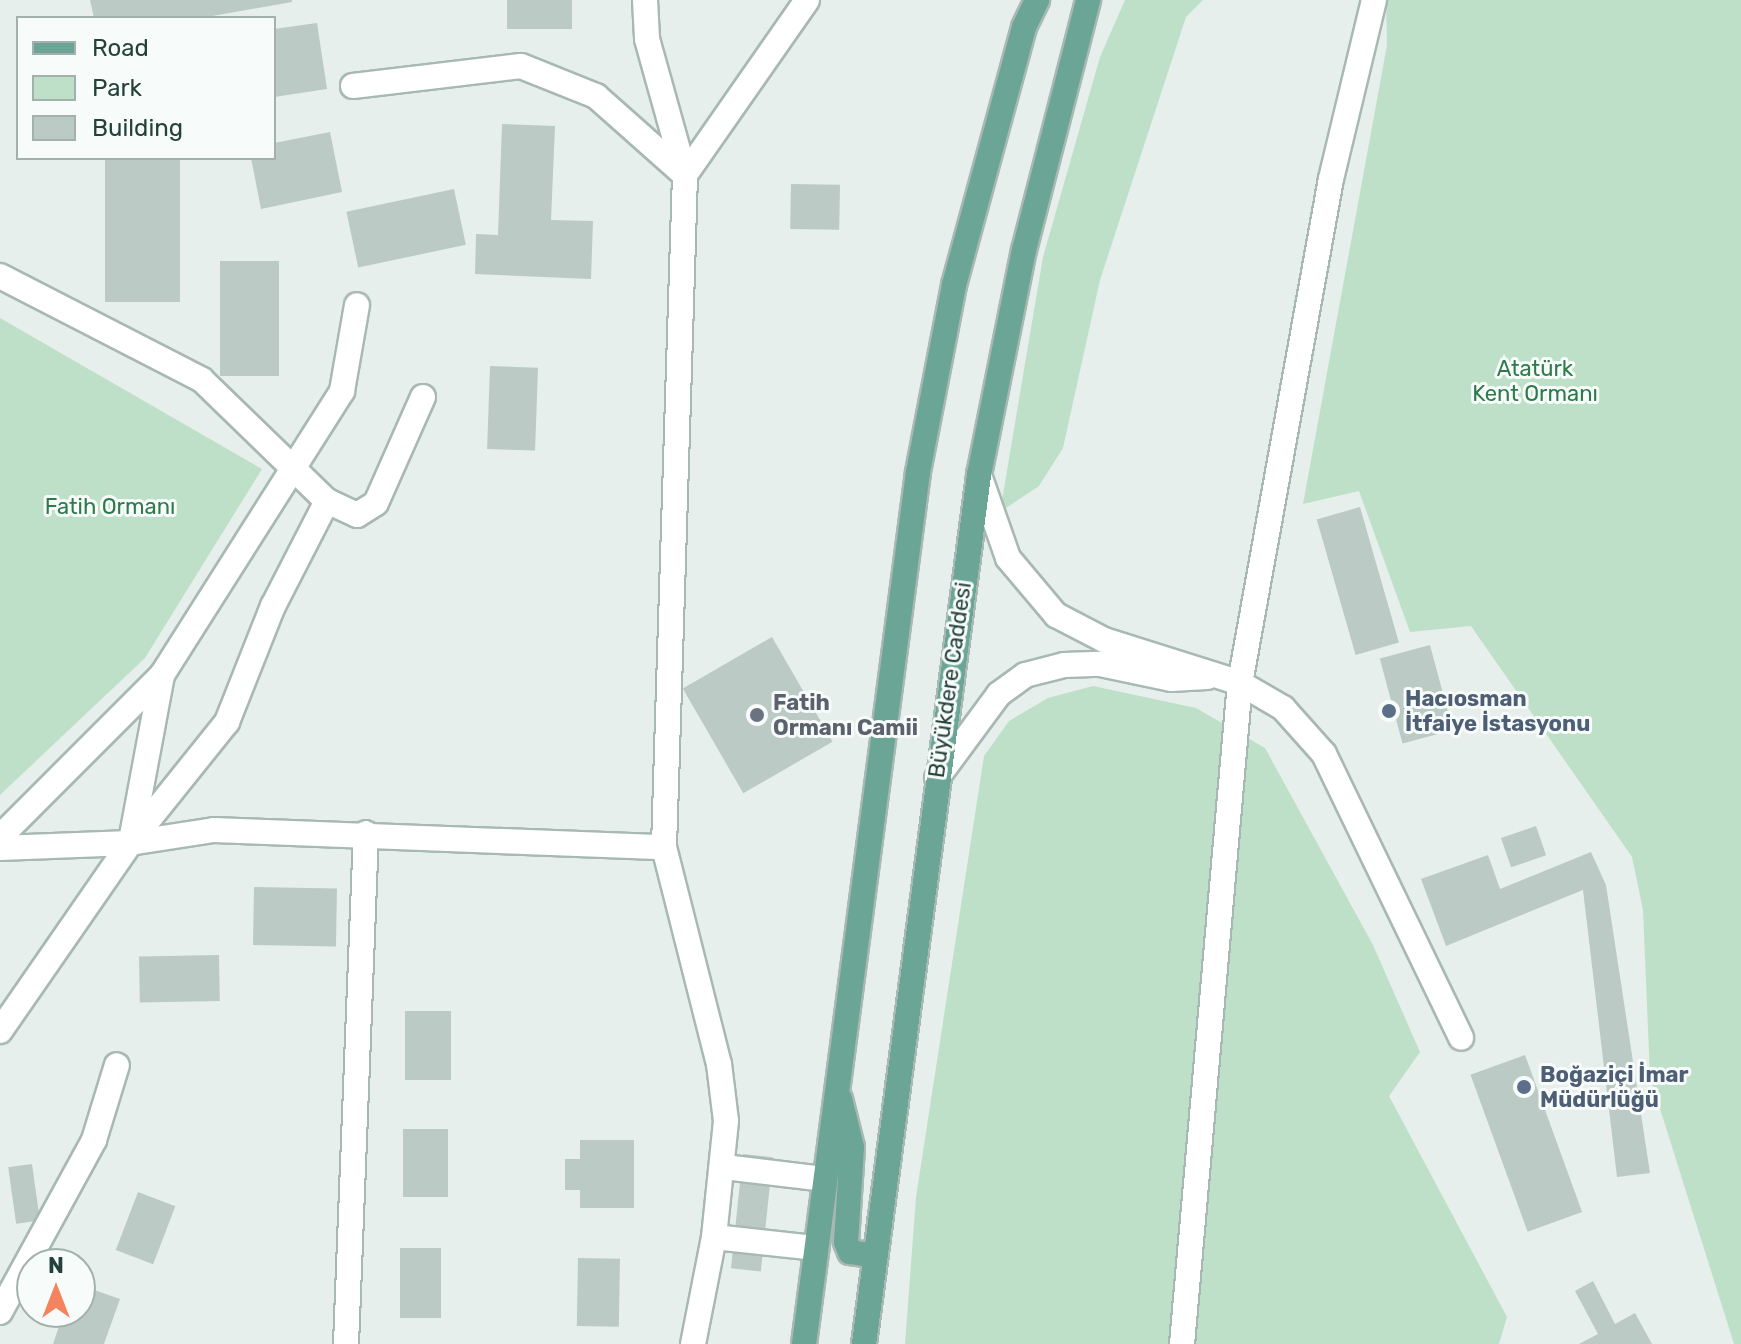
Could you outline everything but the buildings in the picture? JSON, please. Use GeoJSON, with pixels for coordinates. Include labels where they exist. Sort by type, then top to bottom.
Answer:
{"type":"FeatureCollection","features":[{"type":"Feature","properties":{"kind":"main road"},"geometry":{"type":"LineString","coordinates":[[1023,0],[1024,27]]}},
{"type":"Feature","properties":{"kind":"main road"},"geometry":{"type":"LineString","coordinates":[[804,1344],[918,472],[954,285],[1024,27],[1037,0]]}},
{"type":"Feature","properties":{"kind":"main road"},"geometry":{"type":"LineString","coordinates":[[1083,25],[1088,0]]}},
{"type":"Feature","properties":{"kind":"main road"},"geometry":{"type":"LineString","coordinates":[[1083,25],[1095,0]]}},
{"type":"Feature","properties":{"kind":"main road","name":"Büyükdere Caddesi"},"geometry":{"type":"LineString","coordinates":[[864,1344],[862,1254],[937,778],[979,475],[1024,250],[1083,25]]}},
{"type":"Feature","properties":{"kind":"main road"},"geometry":{"type":"LineString","coordinates":[[836,1089],[852,1147],[846,1231],[862,1254]]}},
{"type":"Feature","properties":{"kind":"main road"},"geometry":{"type":"LineString","coordinates":[[816,1248],[862,1254]]}},
{"type":"Feature","properties":{"kind":"street"},"geometry":{"type":"LineString","coordinates":[[645,0],[647,39],[685,175],[664,847],[719,1064],[724,1167],[693,1344]]}},
{"type":"Feature","properties":{"kind":"street"},"geometry":{"type":"LineString","coordinates":[[685,175],[807,0]]}},
{"type":"Feature","properties":{"kind":"street"},"geometry":{"type":"LineString","coordinates":[[1182,1344],[1240,683],[1331,179],[1374,0]]}},
{"type":"Feature","properties":{"kind":"street"},"geometry":{"type":"LineString","coordinates":[[353,86],[521,66],[596,96],[685,175]]}},
{"type":"Feature","properties":{"kind":"street"},"geometry":{"type":"LineString","coordinates":[[0,276],[202,380],[327,501],[357,515],[376,503],[423,397]]}},
{"type":"Feature","properties":{"kind":"street"},"geometry":{"type":"LineString","coordinates":[[0,837],[162,675],[342,391],[357,305]]}},
{"type":"Feature","properties":{"kind":"street"},"geometry":{"type":"LineString","coordinates":[[979,475],[1008,558],[1056,615],[1104,640],[1240,683],[1283,708],[1324,754],[1461,1038]]}},
{"type":"Feature","properties":{"kind":"street"},"geometry":{"type":"LineString","coordinates":[[0,1031],[130,843],[227,722],[273,606],[327,501]]}},
{"type":"Feature","properties":{"kind":"street"},"geometry":{"type":"LineString","coordinates":[[937,778],[999,694],[1025,675],[1064,665],[1100,664],[1171,679],[1214,677]]}},
{"type":"Feature","properties":{"kind":"street"},"geometry":{"type":"LineString","coordinates":[[130,843],[162,675]]}},
{"type":"Feature","properties":{"kind":"street"},"geometry":{"type":"LineString","coordinates":[[0,848],[130,843],[214,830],[366,833],[664,847]]}},
{"type":"Feature","properties":{"kind":"street"},"geometry":{"type":"LineString","coordinates":[[346,1344],[366,833]]}},
{"type":"Feature","properties":{"kind":"street"},"geometry":{"type":"LineString","coordinates":[[0,1312],[94,1140],[117,1065]]}},
{"type":"Feature","properties":{"kind":"street"},"geometry":{"type":"LineString","coordinates":[[724,1167],[825,1179]]}},
{"type":"Feature","properties":{"kind":"street"},"geometry":{"type":"LineString","coordinates":[[714,1237],[816,1248]]}},
{"type":"Feature","properties":{"kind":"green space"},"geometry":{"type":"Polygon","coordinates":[[[1125,0],[1203,0],[1186,17],[1100,280],[1063,448],[1039,486],[1000,512],[1043,257],[1100,57],[1125,0]]]}},
{"type":"Feature","properties":{"kind":"green space","name":"Atatürk Kent Ormanı"},"geometry":{"type":"Polygon","coordinates":[[[1386,0],[1741,0],[1741,1344],[1734,1344],[1650,1077],[1643,910],[1632,857],[1471,626],[1410,632],[1359,491],[1303,504],[1387,45],[1386,0]]]}},
{"type":"Feature","properties":{"kind":"green space","name":"Fatih Ormanı"},"geometry":{"type":"Polygon","coordinates":[[[0,318],[262,469],[145,658],[0,795],[0,318]]]}},
{"type":"Feature","properties":{"kind":"green space"},"geometry":{"type":"Polygon","coordinates":[[[1093,686],[1196,708],[1265,748],[1373,945],[1420,1052],[1389,1096],[1507,1317],[1499,1344],[905,1344],[916,1197],[984,756],[1009,721],[1048,698],[1093,686]]]}},
{"type":"Feature","properties":{"kind":"place","name":"Hacıosman İtfaiye İstasyonu"},"geometry":{"type":"Point","coordinates":[1389,711]}},
{"type":"Feature","properties":{"kind":"place","name":"Fatih Ormanı Camii"},"geometry":{"type":"Point","coordinates":[757,715]}},
{"type":"Feature","properties":{"kind":"place","name":"Boğaziçi İmar Müdürlüğü"},"geometry":{"type":"Point","coordinates":[1524,1087]}}]}
